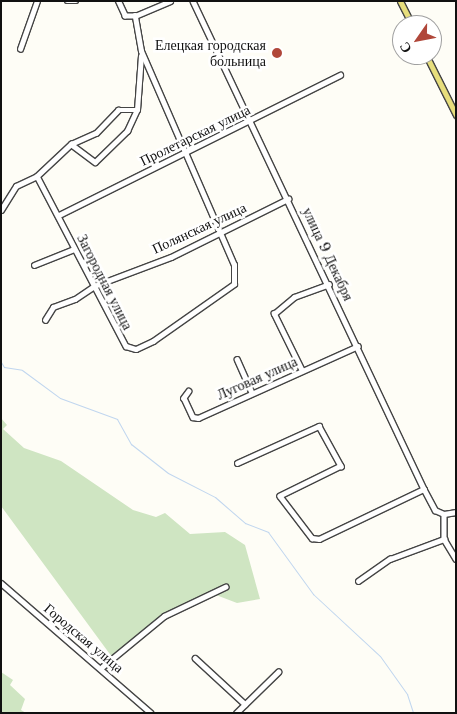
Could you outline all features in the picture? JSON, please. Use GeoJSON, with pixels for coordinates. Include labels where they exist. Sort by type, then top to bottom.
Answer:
{"type":"FeatureCollection","features":[{"type":"Feature","properties":{"kind":"main road"},"geometry":{"type":"LineString","coordinates":[[400,1],[407,15]]}},
{"type":"Feature","properties":{"kind":"main road"},"geometry":{"type":"LineString","coordinates":[[431,65],[456,114]]}},
{"type":"Feature","properties":{"kind":"street"},"geometry":{"type":"LineString","coordinates":[[20,49],[37,1]]}},
{"type":"Feature","properties":{"kind":"street"},"geometry":{"type":"LineString","coordinates":[[66,1],[76,1]]}},
{"type":"Feature","properties":{"kind":"street"},"geometry":{"type":"LineString","coordinates":[[118,1],[125,16],[135,16],[170,1]]}},
{"type":"Feature","properties":{"kind":"street","name":"улица 9 Декабря"},"geometry":{"type":"LineString","coordinates":[[192,1],[329,284],[424,489],[435,510],[444,514]]}},
{"type":"Feature","properties":{"kind":"street"},"geometry":{"type":"LineString","coordinates":[[135,16],[141,51],[217,233]]}},
{"type":"Feature","properties":{"kind":"street"},"geometry":{"type":"LineString","coordinates":[[71,144],[95,162],[127,131],[137,110],[141,51]]}},
{"type":"Feature","properties":{"kind":"street","name":"Пролетарская улица"},"geometry":{"type":"LineString","coordinates":[[59,215],[340,75]]}},
{"type":"Feature","properties":{"kind":"street"},"geometry":{"type":"LineString","coordinates":[[1,210],[16,186],[38,176],[71,144],[96,133],[118,110],[137,110]]}},
{"type":"Feature","properties":{"kind":"street","name":"Загородная улица"},"geometry":{"type":"LineString","coordinates":[[38,176],[59,215],[74,249],[126,346],[136,349],[227,292],[234,284],[234,265],[217,233]]}},
{"type":"Feature","properties":{"kind":"street","name":"Полянская улица"},"geometry":{"type":"LineString","coordinates":[[45,320],[53,307],[75,300],[94,286],[171,257],[288,199]]}},
{"type":"Feature","properties":{"kind":"street"},"geometry":{"type":"LineString","coordinates":[[34,265],[74,249]]}},
{"type":"Feature","properties":{"kind":"street"},"geometry":{"type":"LineString","coordinates":[[302,371],[274,314],[294,297],[329,284]]}},
{"type":"Feature","properties":{"kind":"street","name":"Луговая улица"},"geometry":{"type":"LineString","coordinates":[[189,391],[184,398],[193,417],[198,418],[251,391],[358,346]]}},
{"type":"Feature","properties":{"kind":"street"},"geometry":{"type":"LineString","coordinates":[[237,359],[251,391]]}},
{"type":"Feature","properties":{"kind":"street"},"geometry":{"type":"LineString","coordinates":[[236,463],[319,426],[341,466],[286,490],[281,499],[312,538],[319,539],[424,489]]}},
{"type":"Feature","properties":{"kind":"street"},"geometry":{"type":"LineString","coordinates":[[456,512],[444,514],[444,539],[456,558]]}},
{"type":"Feature","properties":{"kind":"street"},"geometry":{"type":"LineString","coordinates":[[358,581],[390,559],[444,539]]}},
{"type":"Feature","properties":{"kind":"street","name":"Городская улица"},"geometry":{"type":"LineString","coordinates":[[1,583],[102,667],[151,713]]}},
{"type":"Feature","properties":{"kind":"street"},"geometry":{"type":"LineString","coordinates":[[102,667],[164,616],[225,587]]}},
{"type":"Feature","properties":{"kind":"street"},"geometry":{"type":"LineString","coordinates":[[196,658],[244,704]]}},
{"type":"Feature","properties":{"kind":"street"},"geometry":{"type":"LineString","coordinates":[[236,713],[278,672]]}},
{"type":"Feature","properties":{"kind":"green space"},"geometry":{"type":"Polygon","coordinates":[[[1,418],[7,425],[3,429],[24,448],[61,461],[133,510],[156,517],[165,513],[190,534],[225,532],[245,545],[260,599],[237,603],[216,595],[168,614],[112,657],[1,506],[1,418]]]}},
{"type":"Feature","properties":{"kind":"green space"},"geometry":{"type":"Polygon","coordinates":[[[1,672],[13,680],[10,685],[25,699],[21,710],[26,713],[1,713],[1,672]]]}},
{"type":"Feature","properties":{"kind":"waterway"},"geometry":{"type":"LineString","coordinates":[[1,362],[4,367],[22,370],[60,398],[117,419],[131,444],[168,473],[215,497],[245,523],[268,532],[313,594],[380,656],[407,694],[413,713]]}},
{"type":"Feature","properties":{"kind":"place","name":"Елецкая городская больница"},"geometry":{"type":"Point","coordinates":[277,53]}}]}
